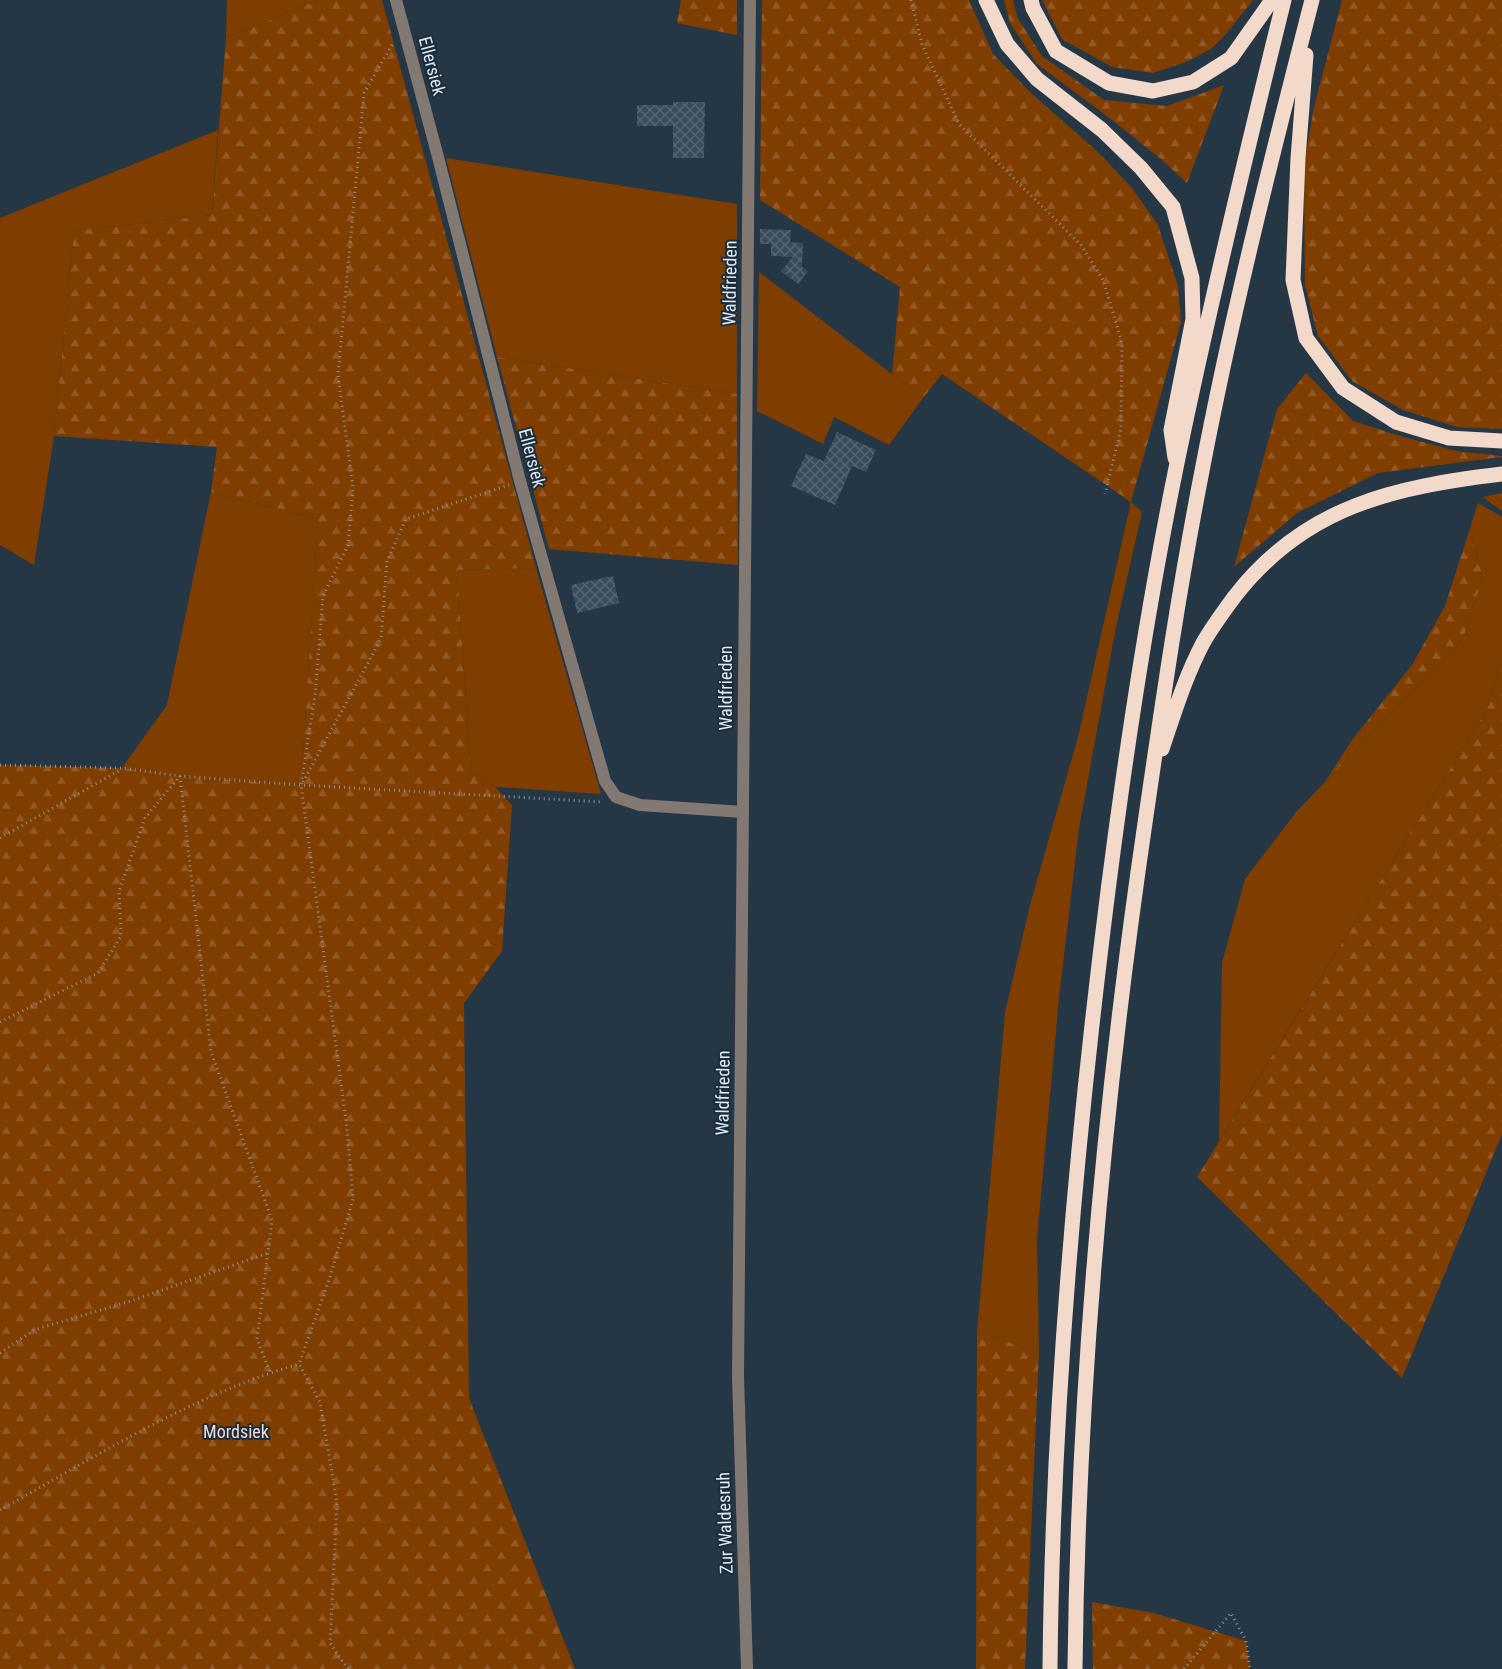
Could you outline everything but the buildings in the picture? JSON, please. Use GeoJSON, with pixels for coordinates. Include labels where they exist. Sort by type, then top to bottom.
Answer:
{"type":"FeatureCollection","features":[{"type":"Feature","properties":{"kind":"highway"},"geometry":{"type":"LineString","coordinates":[[986,0],[1007,44],[1037,79],[1102,130],[1141,168],[1173,206],[1192,278],[1193,319],[1170,430],[1177,464]]}},
{"type":"Feature","properties":{"kind":"highway"},"geometry":{"type":"LineString","coordinates":[[1031,0],[1033,8],[1056,51],[1109,83],[1153,91],[1193,82],[1232,58],[1272,0]]}},
{"type":"Feature","properties":{"kind":"highway"},"geometry":{"type":"LineString","coordinates":[[1050,1669],[1056,1459],[1067,1282],[1082,1119],[1114,841],[1142,658],[1177,464],[1220,266],[1284,0]]}},
{"type":"Feature","properties":{"kind":"highway"},"geometry":{"type":"LineString","coordinates":[[1312,0],[1301,106],[1292,280],[1306,338],[1343,388],[1396,422],[1449,438],[1502,441]]}},
{"type":"Feature","properties":{"kind":"highway"},"geometry":{"type":"LineString","coordinates":[[1075,1669],[1082,1461],[1095,1264],[1107,1121],[1126,951],[1168,661],[1202,469],[1242,281],[1312,0]]}},
{"type":"Feature","properties":{"kind":"highway"},"geometry":{"type":"LineString","coordinates":[[1151,779],[1203,643],[1249,578],[1275,554],[1302,532],[1338,512],[1381,496],[1423,485],[1502,474]]}},
{"type":"Feature","properties":{"kind":"street","name":"Ellersiek"},"geometry":{"type":"LineString","coordinates":[[396,0],[520,481],[605,781],[616,797]]}},
{"type":"Feature","properties":{"kind":"street","name":"Waldfrieden"},"geometry":{"type":"LineString","coordinates":[[738,1376],[750,0]]}},
{"type":"Feature","properties":{"kind":"street"},"geometry":{"type":"LineString","coordinates":[[616,797],[640,805],[743,812]]}},
{"type":"Feature","properties":{"kind":"street","name":"Zur Waldesruh"},"geometry":{"type":"LineString","coordinates":[[738,1376],[747,1669]]}},
{"type":"Feature","properties":{"kind":"path"},"geometry":{"type":"LineString","coordinates":[[912,0],[922,44],[959,124],[1081,245],[1103,280],[1122,343],[1121,429],[1105,494]]}},
{"type":"Feature","properties":{"kind":"path"},"geometry":{"type":"LineString","coordinates":[[348,1669],[330,1643],[337,1503],[320,1402],[299,1364],[329,1280],[353,1199],[347,1128],[301,785],[315,695],[323,596],[348,544],[353,488],[338,375],[364,93],[403,25]]}},
{"type":"Feature","properties":{"kind":"path"},"geometry":{"type":"LineString","coordinates":[[301,785],[380,639],[387,561],[406,519],[520,481]]}},
{"type":"Feature","properties":{"kind":"path"},"geometry":{"type":"LineString","coordinates":[[0,765],[122,768],[180,776],[301,785],[608,803],[616,797]]}},
{"type":"Feature","properties":{"kind":"path"},"geometry":{"type":"LineString","coordinates":[[0,838],[122,768]]}},
{"type":"Feature","properties":{"kind":"path"},"geometry":{"type":"LineString","coordinates":[[0,1022],[98,973],[121,936],[119,891],[145,818],[180,776]]}},
{"type":"Feature","properties":{"kind":"path"},"geometry":{"type":"LineString","coordinates":[[180,776],[212,1052],[272,1220],[257,1339],[270,1372]]}},
{"type":"Feature","properties":{"kind":"path"},"geometry":{"type":"LineString","coordinates":[[0,1353],[34,1330],[134,1300],[268,1252]]}},
{"type":"Feature","properties":{"kind":"path"},"geometry":{"type":"LineString","coordinates":[[0,1510],[185,1407],[270,1372],[299,1364]]}},
{"type":"Feature","properties":{"kind":"path"},"geometry":{"type":"LineString","coordinates":[[1184,1669],[1231,1613],[1246,1641],[1250,1669]]}},
{"type":"Feature","properties":{"kind":"green space"},"geometry":{"type":"Polygon","coordinates":[[[227,0],[318,0],[226,38],[227,0]]]}},
{"type":"Feature","properties":{"kind":"green space","name":"Mordsiek"},"geometry":{"type":"Polygon","coordinates":[[[318,0],[382,0],[536,568],[457,570],[471,773],[495,787],[512,805],[502,951],[464,1003],[469,1398],[575,1669],[0,1669],[0,765],[122,768],[180,776],[301,785],[318,519],[211,492],[217,447],[54,436],[74,231],[212,215],[226,38],[318,0]]]}},
{"type":"Feature","properties":{"kind":"green space"},"geometry":{"type":"Polygon","coordinates":[[[681,0],[737,0],[737,35],[677,23],[681,0]]]}},
{"type":"Feature","properties":{"kind":"green space"},"geometry":{"type":"Polygon","coordinates":[[[762,0],[969,0],[993,54],[1031,93],[1098,152],[1132,188],[1158,225],[1178,286],[1181,322],[1131,502],[942,374],[923,398],[892,374],[900,287],[760,200],[762,0]]]}},
{"type":"Feature","properties":{"kind":"green space"},"geometry":{"type":"Polygon","coordinates":[[[1004,0],[1013,0],[1017,17],[1042,56],[1104,100],[1167,106],[1224,85],[1187,183],[1162,160],[1107,116],[1037,64],[1010,23],[1004,0]]]}},
{"type":"Feature","properties":{"kind":"green space"},"geometry":{"type":"Polygon","coordinates":[[[1042,0],[1253,0],[1226,34],[1211,49],[1186,62],[1153,73],[1112,67],[1062,39],[1042,0]]]}},
{"type":"Feature","properties":{"kind":"green space"},"geometry":{"type":"Polygon","coordinates":[[[1342,0],[1502,0],[1502,429],[1457,427],[1403,410],[1352,381],[1318,336],[1305,285],[1304,164],[1314,107],[1342,0]]]}},
{"type":"Feature","properties":{"kind":"green space"},"geometry":{"type":"Polygon","coordinates":[[[218,130],[212,215],[74,231],[54,436],[34,565],[0,545],[0,218],[218,130]]]}},
{"type":"Feature","properties":{"kind":"green space"},"geometry":{"type":"Polygon","coordinates":[[[446,158],[737,204],[737,394],[497,357],[446,158]]]}},
{"type":"Feature","properties":{"kind":"green space"},"geometry":{"type":"Polygon","coordinates":[[[759,272],[923,398],[889,445],[834,417],[823,444],[757,411],[759,272]]]}},
{"type":"Feature","properties":{"kind":"green space"},"geometry":{"type":"Polygon","coordinates":[[[497,357],[737,394],[738,565],[549,549],[497,357]]]}},
{"type":"Feature","properties":{"kind":"green space"},"geometry":{"type":"Polygon","coordinates":[[[1306,373],[1353,421],[1456,451],[1502,457],[1378,473],[1297,513],[1234,567],[1277,409],[1306,373]]]}},
{"type":"Feature","properties":{"kind":"green space"},"geometry":{"type":"Polygon","coordinates":[[[211,492],[318,519],[301,785],[180,776],[122,768],[167,705],[211,492]]]}},
{"type":"Feature","properties":{"kind":"green space"},"geometry":{"type":"Polygon","coordinates":[[[1502,493],[1502,511],[1483,497],[1502,493]]]}},
{"type":"Feature","properties":{"kind":"green space"},"geometry":{"type":"Polygon","coordinates":[[[1131,502],[1142,512],[1116,627],[1079,828],[1059,998],[1037,1239],[1039,1352],[977,1332],[1005,1013],[1030,905],[1078,737],[1131,502]]]}},
{"type":"Feature","properties":{"kind":"green space"},"geometry":{"type":"Polygon","coordinates":[[[1478,503],[1502,517],[1502,666],[1486,711],[1219,1141],[1222,963],[1245,879],[1297,811],[1463,639],[1483,578],[1470,528],[1478,503]]]}},
{"type":"Feature","properties":{"kind":"green space"},"geometry":{"type":"Polygon","coordinates":[[[1470,528],[1483,578],[1463,639],[1325,782],[1352,740],[1412,665],[1445,606],[1470,528]]]}},
{"type":"Feature","properties":{"kind":"green space"},"geometry":{"type":"Polygon","coordinates":[[[536,568],[601,794],[495,787],[471,773],[457,570],[536,568]]]}},
{"type":"Feature","properties":{"kind":"green space"},"geometry":{"type":"Polygon","coordinates":[[[1502,666],[1502,1134],[1402,1378],[1197,1177],[1486,711],[1502,666]]]}},
{"type":"Feature","properties":{"kind":"green space"},"geometry":{"type":"Polygon","coordinates":[[[977,1332],[1039,1352],[1025,1669],[976,1669],[977,1332]]]}},
{"type":"Feature","properties":{"kind":"green space"},"geometry":{"type":"Polygon","coordinates":[[[1092,1602],[1154,1613],[1246,1641],[1250,1669],[1093,1669],[1092,1602]]]}}]}
